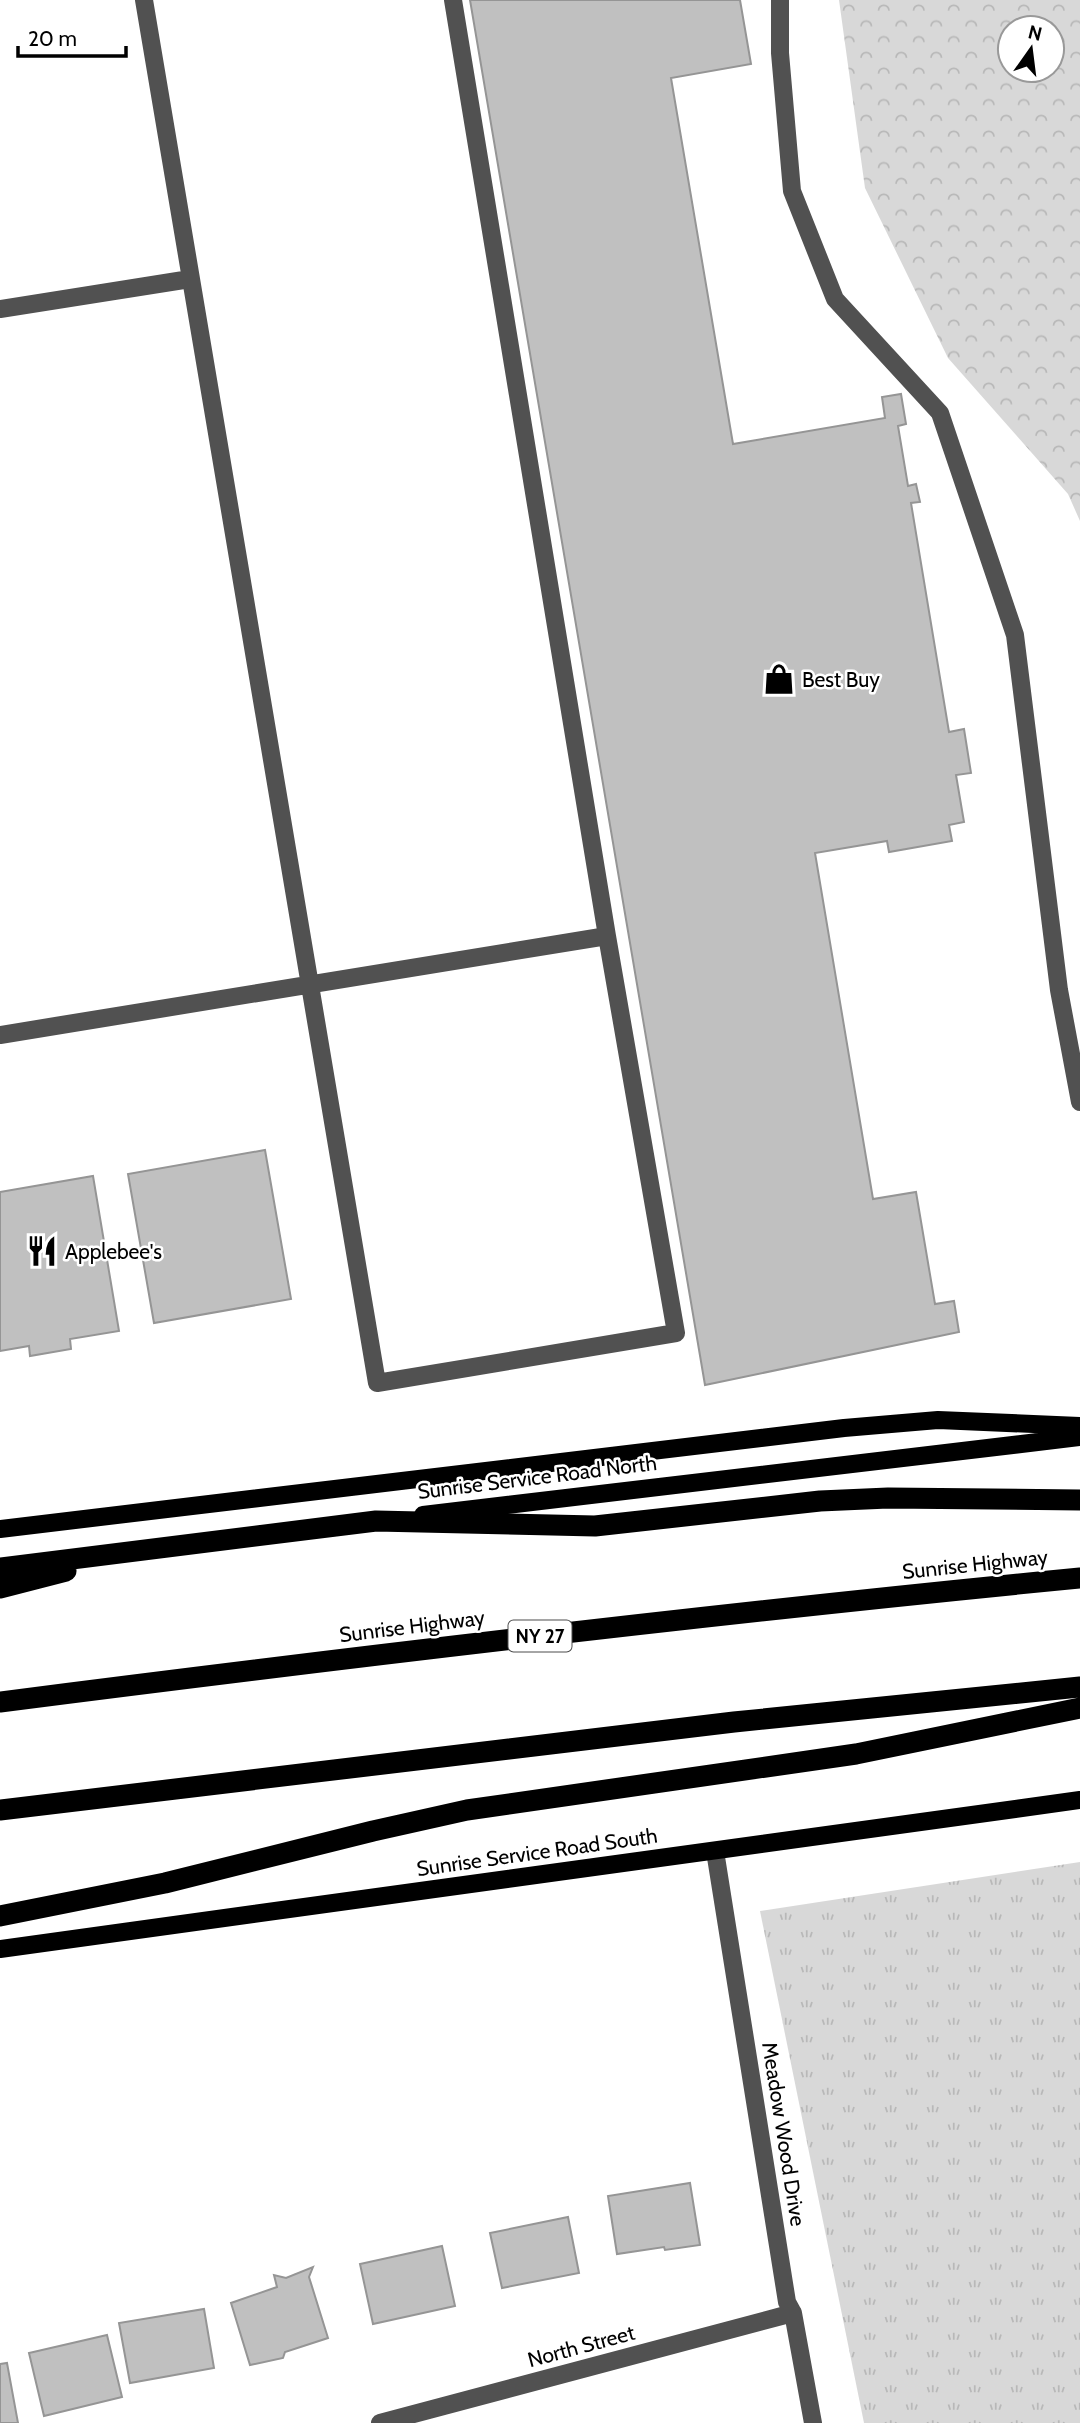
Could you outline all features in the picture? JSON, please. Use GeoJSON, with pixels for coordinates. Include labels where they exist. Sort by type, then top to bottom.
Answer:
{"type":"FeatureCollection","features":[{"type":"Feature","properties":{"kind":"highway"},"geometry":{"type":"LineString","coordinates":[[376,1521],[595,1526],[728,1509],[820,1501],[888,1498],[1080,1500]]}},
{"type":"Feature","properties":{"kind":"highway","name":"Sunrise Service Road North"},"geometry":{"type":"LineString","coordinates":[[0,1568],[376,1521]]}},
{"type":"Feature","properties":{"kind":"highway"},"geometry":{"type":"LineString","coordinates":[[0,1588],[153,1548]]}},
{"type":"Feature","properties":{"kind":"highway","name":"Sunrise Highway"},"geometry":{"type":"LineString","coordinates":[[0,1702],[738,1613],[1080,1578]]}},
{"type":"Feature","properties":{"kind":"highway"},"geometry":{"type":"LineString","coordinates":[[0,1810],[734,1722],[1080,1687]]}},
{"type":"Feature","properties":{"kind":"highway"},"geometry":{"type":"LineString","coordinates":[[0,1916],[164,1883],[373,1831],[467,1811],[856,1754],[1080,1708]]}},
{"type":"Feature","properties":{"kind":"main road"},"geometry":{"type":"LineString","coordinates":[[0,1529],[844,1428],[939,1420],[1080,1426]]}},
{"type":"Feature","properties":{"kind":"main road","name":"Sunrise Service Road North"},"geometry":{"type":"LineString","coordinates":[[376,1521],[1080,1437]]}},
{"type":"Feature","properties":{"kind":"main road","name":"Sunrise Service Road South"},"geometry":{"type":"LineString","coordinates":[[0,1950],[1080,1800]]}},
{"type":"Feature","properties":{"kind":"street"},"geometry":{"type":"LineString","coordinates":[[144,0],[377,1383],[676,1333],[607,936],[453,0]]}},
{"type":"Feature","properties":{"kind":"street"},"geometry":{"type":"LineString","coordinates":[[780,0],[780,53],[792,191],[835,299],[940,413],[1015,635],[1059,990],[1080,1102]]}},
{"type":"Feature","properties":{"kind":"street"},"geometry":{"type":"LineString","coordinates":[[0,309],[190,279]]}},
{"type":"Feature","properties":{"kind":"street"},"geometry":{"type":"LineString","coordinates":[[0,1035],[607,936]]}},
{"type":"Feature","properties":{"kind":"street","name":"Meadow Wood Drive"},"geometry":{"type":"LineString","coordinates":[[715,1851],[786,2302],[793,2313],[813,2423]]}},
{"type":"Feature","properties":{"kind":"street","name":"North Street"},"geometry":{"type":"LineString","coordinates":[[380,2423],[793,2313]]}},
{"type":"Feature","properties":{"kind":"green space"},"geometry":{"type":"Polygon","coordinates":[[[839,0],[1080,0],[1080,521],[1068,494],[948,358],[865,188],[839,0]]]}},
{"type":"Feature","properties":{"kind":"green space"},"geometry":{"type":"Polygon","coordinates":[[[1080,1862],[1080,2423],[864,2423],[760,1911],[1080,1862]]]}},
{"type":"Feature","properties":{"kind":"building"},"geometry":{"type":"Polygon","coordinates":[[[470,0],[740,0],[751,64],[671,78],[733,444],[885,418],[882,397],[901,394],[906,424],[898,426],[908,486],[916,484],[920,502],[911,503],[949,732],[964,729],[971,773],[956,775],[964,822],[949,825],[952,841],[889,852],[887,841],[815,853],[873,1199],[916,1192],[935,1304],[954,1301],[959,1332],[705,1385],[470,0]]]}},
{"type":"Feature","properties":{"kind":"building"},"geometry":{"type":"Polygon","coordinates":[[[265,1150],[291,1299],[154,1323],[128,1174],[265,1150]]]}},
{"type":"Feature","properties":{"kind":"building"},"geometry":{"type":"Polygon","coordinates":[[[93,1176],[119,1331],[70,1339],[71,1349],[30,1356],[29,1346],[0,1351],[0,1192],[93,1176]]]}},
{"type":"Feature","properties":{"kind":"building"},"geometry":{"type":"Polygon","coordinates":[[[690,2183],[700,2245],[617,2254],[608,2196],[690,2183]]]}},
{"type":"Feature","properties":{"kind":"building"},"geometry":{"type":"Polygon","coordinates":[[[568,2217],[579,2273],[502,2288],[490,2233],[568,2217]]]}},
{"type":"Feature","properties":{"kind":"building"},"geometry":{"type":"Polygon","coordinates":[[[442,2246],[455,2306],[373,2324],[360,2264],[442,2246]]]}},
{"type":"Feature","properties":{"kind":"building"},"geometry":{"type":"Polygon","coordinates":[[[313,2267],[309,2277],[328,2338],[285,2352],[283,2358],[250,2365],[231,2303],[277,2287],[274,2275],[286,2278],[313,2267]]]}},
{"type":"Feature","properties":{"kind":"building"},"geometry":{"type":"Polygon","coordinates":[[[204,2309],[214,2368],[130,2383],[119,2323],[204,2309]]]}},
{"type":"Feature","properties":{"kind":"building"},"geometry":{"type":"Polygon","coordinates":[[[107,2335],[122,2397],[44,2416],[29,2353],[107,2335]]]}},
{"type":"Feature","properties":{"kind":"building"},"geometry":{"type":"Polygon","coordinates":[[[7,2363],[18,2423],[0,2423],[0,2364],[7,2363]]]}},
{"type":"Feature","properties":{"kind":"place","name":"Best Buy"},"geometry":{"type":"Point","coordinates":[779,679]}},
{"type":"Feature","properties":{"kind":"place","name":"Applebee's"},"geometry":{"type":"Point","coordinates":[42,1251]}}]}
